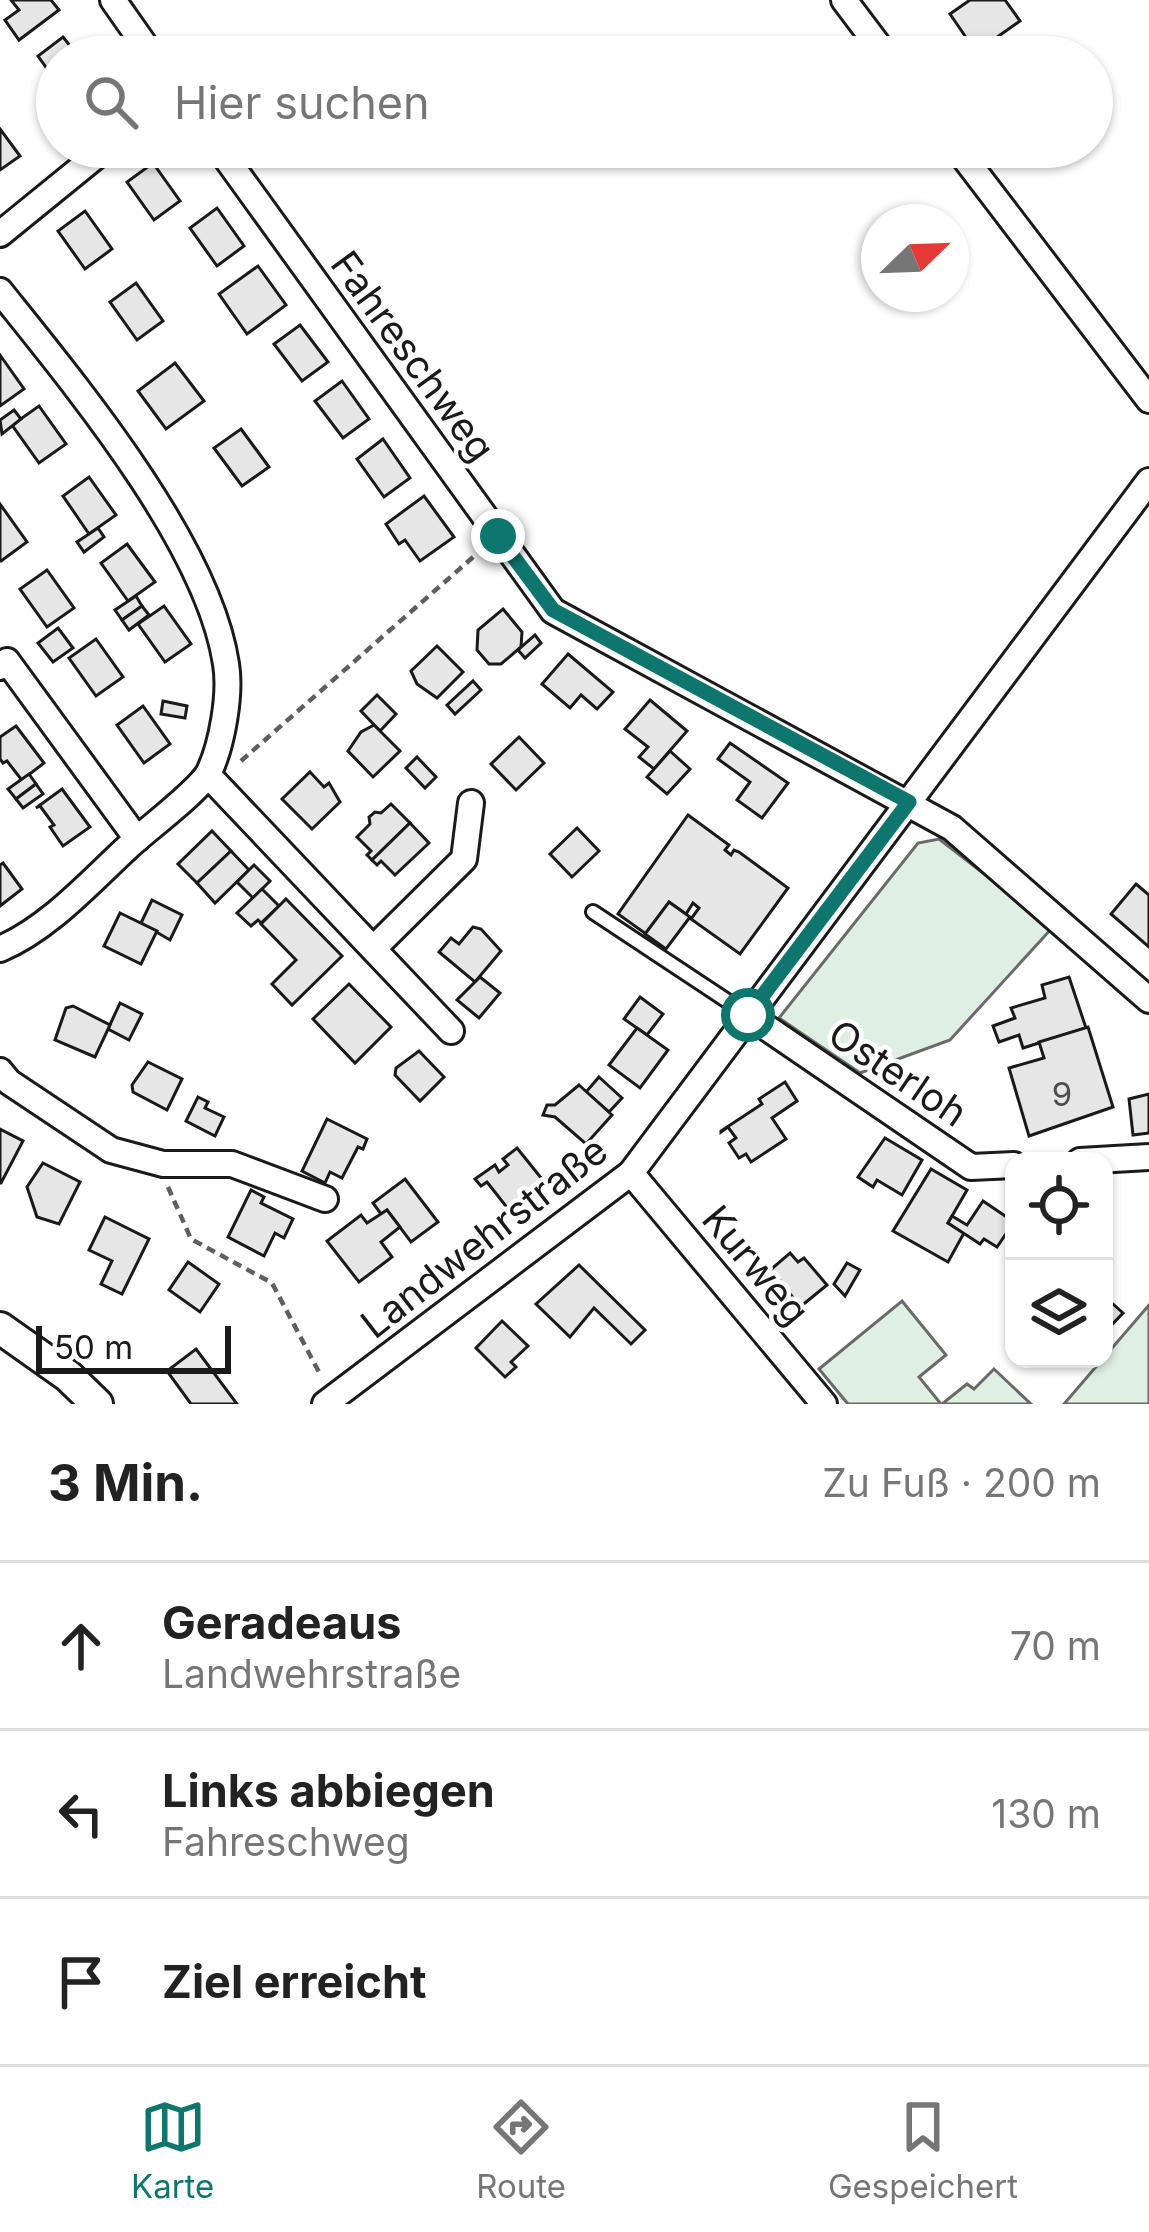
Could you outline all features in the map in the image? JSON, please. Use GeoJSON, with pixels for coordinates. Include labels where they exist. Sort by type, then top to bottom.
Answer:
{"type":"FeatureCollection","features":[{"type":"Feature","properties":{"kind":"street"},"geometry":{"type":"LineString","coordinates":[[113,0],[138,36]]}},
{"type":"Feature","properties":{"kind":"street"},"geometry":{"type":"LineString","coordinates":[[844,0],[871,36]]}},
{"type":"Feature","properties":{"kind":"street"},"geometry":{"type":"LineString","coordinates":[[0,234],[81,168]]}},
{"type":"Feature","properties":{"kind":"street","name":"Fahreschweg"},"geometry":{"type":"LineString","coordinates":[[233,168],[553,610],[952,828],[1149,1000]]}},
{"type":"Feature","properties":{"kind":"street"},"geometry":{"type":"LineString","coordinates":[[972,168],[1149,400]]}},
{"type":"Feature","properties":{"kind":"street"},"geometry":{"type":"LineString","coordinates":[[0,291],[150,490],[217,622],[227,669],[221,729],[208,775],[20,940],[0,950]]}},
{"type":"Feature","properties":{"kind":"street","name":"Landwehrstraße"},"geometry":{"type":"LineString","coordinates":[[329,1401],[632,1174],[1149,481]]}},
{"type":"Feature","properties":{"kind":"street"},"geometry":{"type":"LineString","coordinates":[[0,668],[7,661],[137,839]]}},
{"type":"Feature","properties":{"kind":"street"},"geometry":{"type":"LineString","coordinates":[[208,775],[451,1031]]}},
{"type":"Feature","properties":{"kind":"street"},"geometry":{"type":"LineString","coordinates":[[374,948],[464,859],[471,803]]}},
{"type":"Feature","properties":{"kind":"street","name":"Osterloh"},"geometry":{"type":"LineString","coordinates":[[748,1015],[971,1167],[1005,1165]]}},
{"type":"Feature","properties":{"kind":"street"},"geometry":{"type":"LineString","coordinates":[[0,1071],[9,1082],[110,1150],[163,1164],[232,1164],[325,1199]]}},
{"type":"Feature","properties":{"kind":"street"},"geometry":{"type":"LineString","coordinates":[[1113,1159],[1149,1157]]}},
{"type":"Feature","properties":{"kind":"street","name":"Kurweg"},"geometry":{"type":"LineString","coordinates":[[632,1174],[824,1404]]}},
{"type":"Feature","properties":{"kind":"street"},"geometry":{"type":"LineString","coordinates":[[0,1328],[68,1376],[97,1404]]}},
{"type":"Feature","properties":{"kind":"lane"},"geometry":{"type":"LineString","coordinates":[[593,912],[748,1015]]}},
{"type":"Feature","properties":{"kind":"path"},"geometry":{"type":"LineString","coordinates":[[208,775],[240,762],[498,536]]}},
{"type":"Feature","properties":{"kind":"path"},"geometry":{"type":"LineString","coordinates":[[163,1164],[171,1201],[191,1239],[272,1282],[329,1401]]}},
{"type":"Feature","properties":{"kind":"green space"},"geometry":{"type":"Polygon","coordinates":[[[939,839],[1053,927],[950,1040],[860,1073],[779,1018],[918,843],[939,839]]]}},
{"type":"Feature","properties":{"kind":"green space"},"geometry":{"type":"Polygon","coordinates":[[[902,1301],[946,1355],[919,1377],[941,1404],[848,1404],[819,1369],[902,1301]]]}},
{"type":"Feature","properties":{"kind":"green space"},"geometry":{"type":"Polygon","coordinates":[[[1149,1305],[1149,1404],[1064,1404],[1095,1368],[1113,1368],[1113,1347],[1149,1305]]]}},
{"type":"Feature","properties":{"kind":"green space"},"geometry":{"type":"Polygon","coordinates":[[[994,1369],[1031,1404],[942,1404],[967,1384],[974,1389],[994,1369]]]}},
{"type":"Feature","properties":{"kind":"building"},"geometry":{"type":"Polygon","coordinates":[[[11,0],[51,0],[59,10],[19,40],[5,20],[19,10],[11,0]]]}},
{"type":"Feature","properties":{"kind":"building"},"geometry":{"type":"Polygon","coordinates":[[[970,0],[1005,0],[1020,21],[999,36],[965,36],[950,14],[970,0]]]}},
{"type":"Feature","properties":{"kind":"building"},"geometry":{"type":"Polygon","coordinates":[[[0,129],[20,156],[0,170],[0,129]]]}},
{"type":"Feature","properties":{"kind":"building"},"geometry":{"type":"Polygon","coordinates":[[[146,168],[157,168],[180,201],[154,220],[127,182],[146,168]]]}},
{"type":"Feature","properties":{"kind":"building"},"geometry":{"type":"Polygon","coordinates":[[[217,208],[244,246],[217,266],[190,228],[217,208]]]}},
{"type":"Feature","properties":{"kind":"building"},"geometry":{"type":"Polygon","coordinates":[[[85,211],[112,249],[85,269],[58,231],[85,211]]]}},
{"type":"Feature","properties":{"kind":"building"},"geometry":{"type":"Polygon","coordinates":[[[258,266],[286,305],[247,334],[219,294],[258,266]]]}},
{"type":"Feature","properties":{"kind":"building"},"geometry":{"type":"Polygon","coordinates":[[[136,283],[163,321],[137,340],[110,302],[136,283]]]}},
{"type":"Feature","properties":{"kind":"building"},"geometry":{"type":"Polygon","coordinates":[[[300,325],[328,362],[302,381],[274,344],[300,325]]]}},
{"type":"Feature","properties":{"kind":"building"},"geometry":{"type":"Polygon","coordinates":[[[0,355],[24,389],[0,406],[0,355]]]}},
{"type":"Feature","properties":{"kind":"building"},"geometry":{"type":"Polygon","coordinates":[[[175,363],[204,401],[166,429],[138,391],[175,363]]]}},
{"type":"Feature","properties":{"kind":"building"},"geometry":{"type":"Polygon","coordinates":[[[342,381],[369,419],[343,438],[315,401],[342,381]]]}},
{"type":"Feature","properties":{"kind":"building"},"geometry":{"type":"Polygon","coordinates":[[[39,406],[66,444],[39,463],[12,425],[39,406]]]}},
{"type":"Feature","properties":{"kind":"building"},"geometry":{"type":"Polygon","coordinates":[[[14,410],[21,419],[2,434],[0,420],[14,410]]]}},
{"type":"Feature","properties":{"kind":"building"},"geometry":{"type":"Polygon","coordinates":[[[241,429],[269,467],[242,486],[214,448],[241,429]]]}},
{"type":"Feature","properties":{"kind":"building"},"geometry":{"type":"Polygon","coordinates":[[[383,439],[410,478],[384,497],[357,459],[383,439]]]}},
{"type":"Feature","properties":{"kind":"building"},"geometry":{"type":"Polygon","coordinates":[[[89,477],[116,515],[89,534],[63,496],[89,477]]]}},
{"type":"Feature","properties":{"kind":"building"},"geometry":{"type":"Polygon","coordinates":[[[424,496],[454,537],[420,561],[405,540],[399,544],[386,524],[424,496]]]}},
{"type":"Feature","properties":{"kind":"building"},"geometry":{"type":"Polygon","coordinates":[[[0,504],[27,542],[1,561],[0,560],[0,504]]]}},
{"type":"Feature","properties":{"kind":"building"},"geometry":{"type":"Polygon","coordinates":[[[98,528],[104,537],[84,552],[77,542],[98,528]]]}},
{"type":"Feature","properties":{"kind":"building"},"geometry":{"type":"Polygon","coordinates":[[[127,544],[155,582],[128,601],[101,563],[127,544]]]}},
{"type":"Feature","properties":{"kind":"building"},"geometry":{"type":"Polygon","coordinates":[[[47,570],[74,608],[47,627],[20,589],[47,570]]]}},
{"type":"Feature","properties":{"kind":"building"},"geometry":{"type":"Polygon","coordinates":[[[136,596],[142,606],[122,620],[115,610],[136,596]]]}},
{"type":"Feature","properties":{"kind":"building"},"geometry":{"type":"Polygon","coordinates":[[[142,606],[149,615],[129,630],[122,620],[142,606]]]}},
{"type":"Feature","properties":{"kind":"building"},"geometry":{"type":"Polygon","coordinates":[[[164,606],[191,644],[165,662],[138,624],[164,606]]]}},
{"type":"Feature","properties":{"kind":"building"},"geometry":{"type":"Polygon","coordinates":[[[503,609],[522,632],[521,647],[501,664],[489,664],[477,650],[478,630],[503,609]]]}},
{"type":"Feature","properties":{"kind":"building"},"geometry":{"type":"Polygon","coordinates":[[[58,628],[73,648],[53,662],[38,643],[58,628]]]}},
{"type":"Feature","properties":{"kind":"building"},"geometry":{"type":"Polygon","coordinates":[[[535,635],[541,643],[525,658],[518,650],[535,635]]]}},
{"type":"Feature","properties":{"kind":"building"},"geometry":{"type":"Polygon","coordinates":[[[96,639],[123,677],[96,696],[69,658],[96,639]]]}},
{"type":"Feature","properties":{"kind":"building"},"geometry":{"type":"Polygon","coordinates":[[[437,646],[463,672],[437,698],[417,684],[411,671],[437,646]]]}},
{"type":"Feature","properties":{"kind":"building"},"geometry":{"type":"Polygon","coordinates":[[[568,654],[613,692],[597,709],[581,695],[570,708],[542,684],[568,654]]]}},
{"type":"Feature","properties":{"kind":"building"},"geometry":{"type":"Polygon","coordinates":[[[473,681],[481,690],[455,714],[447,705],[473,681]]]}},
{"type":"Feature","properties":{"kind":"building"},"geometry":{"type":"Polygon","coordinates":[[[377,695],[396,714],[380,731],[361,711],[377,695]]]}},
{"type":"Feature","properties":{"kind":"building"},"geometry":{"type":"Polygon","coordinates":[[[650,700],[687,731],[654,769],[639,757],[648,747],[625,729],[650,700]]]}},
{"type":"Feature","properties":{"kind":"building"},"geometry":{"type":"Polygon","coordinates":[[[163,701],[187,706],[185,718],[161,714],[163,701]]]}},
{"type":"Feature","properties":{"kind":"building"},"geometry":{"type":"Polygon","coordinates":[[[143,706],[170,744],[144,763],[117,725],[143,706]]]}},
{"type":"Feature","properties":{"kind":"building"},"geometry":{"type":"Polygon","coordinates":[[[374,725],[400,751],[373,777],[348,751],[361,732],[374,725]]]}},
{"type":"Feature","properties":{"kind":"building"},"geometry":{"type":"Polygon","coordinates":[[[16,726],[44,763],[18,783],[21,779],[0,759],[0,737],[16,726]]]}},
{"type":"Feature","properties":{"kind":"building"},"geometry":{"type":"Polygon","coordinates":[[[519,737],[544,763],[516,790],[491,764],[519,737]]]}},
{"type":"Feature","properties":{"kind":"building"},"geometry":{"type":"Polygon","coordinates":[[[730,743],[788,783],[762,818],[737,800],[750,782],[718,759],[730,743]]]}},
{"type":"Feature","properties":{"kind":"building"},"geometry":{"type":"Polygon","coordinates":[[[670,751],[690,769],[667,794],[647,777],[670,751]]]}},
{"type":"Feature","properties":{"kind":"building"},"geometry":{"type":"Polygon","coordinates":[[[417,757],[436,777],[425,788],[406,768],[417,757]]]}},
{"type":"Feature","properties":{"kind":"building"},"geometry":{"type":"Polygon","coordinates":[[[310,772],[324,787],[329,783],[340,802],[312,829],[282,799],[310,772]]]}},
{"type":"Feature","properties":{"kind":"building"},"geometry":{"type":"Polygon","coordinates":[[[29,774],[36,784],[16,799],[8,789],[29,774]]]}},
{"type":"Feature","properties":{"kind":"building"},"geometry":{"type":"Polygon","coordinates":[[[36,784],[43,794],[23,808],[16,799],[36,784]]]}},
{"type":"Feature","properties":{"kind":"building"},"geometry":{"type":"Polygon","coordinates":[[[62,789],[90,827],[63,846],[50,827],[54,825],[40,806],[36,808],[62,789]]]}},
{"type":"Feature","properties":{"kind":"building"},"geometry":{"type":"Polygon","coordinates":[[[391,804],[410,823],[372,860],[367,855],[371,851],[357,837],[370,824],[369,817],[391,804]]]}},
{"type":"Feature","properties":{"kind":"building"},"geometry":{"type":"Polygon","coordinates":[[[688,815],[729,845],[725,850],[731,855],[734,850],[739,852],[788,888],[740,954],[691,919],[699,908],[693,903],[686,914],[669,902],[646,934],[618,914],[688,815]]]}},
{"type":"Feature","properties":{"kind":"building"},"geometry":{"type":"Polygon","coordinates":[[[410,823],[429,843],[395,875],[381,861],[377,865],[372,860],[410,823]]]}},
{"type":"Feature","properties":{"kind":"building"},"geometry":{"type":"Polygon","coordinates":[[[577,828],[599,851],[572,877],[550,854],[577,828]]]}},
{"type":"Feature","properties":{"kind":"building"},"geometry":{"type":"Polygon","coordinates":[[[212,831],[231,851],[197,883],[178,864],[212,831]]]}},
{"type":"Feature","properties":{"kind":"building"},"geometry":{"type":"Polygon","coordinates":[[[231,851],[249,870],[215,903],[197,883],[231,851]]]}},
{"type":"Feature","properties":{"kind":"building"},"geometry":{"type":"Polygon","coordinates":[[[0,865],[22,889],[0,906],[0,865]]]}},
{"type":"Feature","properties":{"kind":"building"},"geometry":{"type":"Polygon","coordinates":[[[254,865],[270,881],[253,898],[237,882],[254,865]]]}},
{"type":"Feature","properties":{"kind":"building"},"geometry":{"type":"Polygon","coordinates":[[[1136,884],[1149,895],[1149,947],[1111,914],[1136,884]]]}},
{"type":"Feature","properties":{"kind":"building"},"geometry":{"type":"Polygon","coordinates":[[[262,889],[279,906],[251,926],[237,913],[262,889]]]}},
{"type":"Feature","properties":{"kind":"building"},"geometry":{"type":"Polygon","coordinates":[[[286,899],[342,956],[292,1005],[272,984],[296,960],[261,924],[286,899]]]}},
{"type":"Feature","properties":{"kind":"building"},"geometry":{"type":"Polygon","coordinates":[[[152,900],[182,915],[170,940],[141,923],[152,900]]]}},
{"type":"Feature","properties":{"kind":"building"},"geometry":{"type":"Polygon","coordinates":[[[669,902],[690,917],[666,949],[645,934],[669,902]]]}},
{"type":"Feature","properties":{"kind":"building"},"geometry":{"type":"Polygon","coordinates":[[[120,913],[157,931],[141,964],[104,946],[120,913]]]}},
{"type":"Feature","properties":{"kind":"building"},"geometry":{"type":"Polygon","coordinates":[[[473,927],[481,929],[501,951],[475,982],[439,952],[451,938],[459,944],[473,927]]]}},
{"type":"Feature","properties":{"kind":"building"},"geometry":{"type":"Polygon","coordinates":[[[480,977],[500,993],[479,1018],[457,1000],[480,977]]]}},
{"type":"Feature","properties":{"kind":"building"},"geometry":{"type":"Polygon","coordinates":[[[1069,977],[1086,1028],[1023,1048],[1019,1035],[999,1042],[993,1026],[1015,1018],[1011,1008],[1045,998],[1042,985],[1069,977]]]}},
{"type":"Feature","properties":{"kind":"building"},"geometry":{"type":"Polygon","coordinates":[[[349,984],[391,1027],[355,1063],[313,1019],[349,984]]]}},
{"type":"Feature","properties":{"kind":"building"},"geometry":{"type":"Polygon","coordinates":[[[640,997],[663,1014],[647,1035],[624,1019],[640,997]]]}},
{"type":"Feature","properties":{"kind":"building"},"geometry":{"type":"Polygon","coordinates":[[[120,1003],[142,1014],[129,1040],[108,1029],[120,1003]]]}},
{"type":"Feature","properties":{"kind":"building"},"geometry":{"type":"Polygon","coordinates":[[[73,1006],[110,1025],[95,1057],[55,1040],[66,1008],[73,1006]]]}},
{"type":"Feature","properties":{"kind":"building"},"geometry":{"type":"Polygon","coordinates":[[[1088,1027],[1113,1107],[1029,1136],[1009,1068],[1044,1058],[1039,1042],[1088,1027]]]}},
{"type":"Feature","properties":{"kind":"building"},"geometry":{"type":"Polygon","coordinates":[[[637,1028],[668,1050],[640,1088],[609,1065],[637,1028]]]}},
{"type":"Feature","properties":{"kind":"building"},"geometry":{"type":"Polygon","coordinates":[[[419,1051],[444,1077],[420,1101],[395,1075],[396,1068],[419,1051]]]}},
{"type":"Feature","properties":{"kind":"building"},"geometry":{"type":"Polygon","coordinates":[[[148,1062],[182,1079],[167,1110],[133,1092],[132,1085],[148,1062]]]}},
{"type":"Feature","properties":{"kind":"building"},"geometry":{"type":"Polygon","coordinates":[[[599,1077],[622,1098],[609,1112],[586,1092],[599,1077]]]}},
{"type":"Feature","properties":{"kind":"building"},"geometry":{"type":"Polygon","coordinates":[[[785,1082],[797,1101],[772,1118],[786,1139],[751,1162],[746,1154],[739,1158],[729,1143],[736,1138],[728,1127],[721,1131],[785,1082]]]}},
{"type":"Feature","properties":{"kind":"building"},"geometry":{"type":"Polygon","coordinates":[[[579,1085],[612,1115],[586,1144],[555,1117],[543,1115],[547,1105],[555,1105],[579,1085]]]}},
{"type":"Feature","properties":{"kind":"building"},"geometry":{"type":"Polygon","coordinates":[[[1149,1094],[1149,1133],[1133,1135],[1129,1099],[1149,1094]]]}},
{"type":"Feature","properties":{"kind":"building"},"geometry":{"type":"Polygon","coordinates":[[[198,1097],[208,1102],[205,1108],[224,1117],[215,1136],[186,1121],[198,1097]]]}},
{"type":"Feature","properties":{"kind":"building"},"geometry":{"type":"Polygon","coordinates":[[[327,1119],[367,1139],[342,1178],[330,1172],[325,1183],[302,1171],[327,1119]]]}},
{"type":"Feature","properties":{"kind":"building"},"geometry":{"type":"Polygon","coordinates":[[[0,1129],[23,1141],[1,1183],[0,1183],[0,1129]]]}},
{"type":"Feature","properties":{"kind":"building"},"geometry":{"type":"Polygon","coordinates":[[[885,1138],[922,1160],[902,1195],[877,1180],[873,1187],[858,1177],[885,1138]]]}},
{"type":"Feature","properties":{"kind":"building"},"geometry":{"type":"Polygon","coordinates":[[[517,1148],[546,1184],[503,1216],[509,1210],[487,1182],[481,1186],[475,1179],[495,1165],[499,1172],[508,1165],[503,1159],[517,1148]]]}},
{"type":"Feature","properties":{"kind":"building"},"geometry":{"type":"Polygon","coordinates":[[[43,1163],[80,1182],[59,1224],[37,1217],[27,1187],[43,1163]]]}},
{"type":"Feature","properties":{"kind":"building"},"geometry":{"type":"Polygon","coordinates":[[[931,1169],[967,1190],[948,1223],[964,1233],[948,1262],[893,1231],[931,1169]]]}},
{"type":"Feature","properties":{"kind":"building"},"geometry":{"type":"Polygon","coordinates":[[[405,1179],[438,1222],[411,1242],[387,1210],[381,1214],[373,1203],[405,1179]]]}},
{"type":"Feature","properties":{"kind":"building"},"geometry":{"type":"Polygon","coordinates":[[[251,1190],[264,1197],[261,1203],[293,1219],[284,1238],[275,1233],[264,1256],[228,1237],[251,1190]]]}},
{"type":"Feature","properties":{"kind":"building"},"geometry":{"type":"Polygon","coordinates":[[[983,1201],[1005,1216],[1005,1235],[997,1247],[984,1239],[980,1244],[948,1223],[952,1216],[967,1225],[983,1201]]]}},
{"type":"Feature","properties":{"kind":"building"},"geometry":{"type":"Polygon","coordinates":[[[387,1210],[400,1227],[381,1242],[392,1257],[359,1282],[327,1241],[361,1215],[367,1223],[387,1210]]]}},
{"type":"Feature","properties":{"kind":"building"},"geometry":{"type":"Polygon","coordinates":[[[105,1217],[149,1239],[122,1294],[101,1284],[112,1261],[89,1250],[105,1217]]]}},
{"type":"Feature","properties":{"kind":"building"},"geometry":{"type":"Polygon","coordinates":[[[790,1253],[798,1262],[804,1258],[827,1285],[800,1307],[768,1272],[790,1253]]]}},
{"type":"Feature","properties":{"kind":"building"},"geometry":{"type":"Polygon","coordinates":[[[188,1262],[219,1284],[200,1312],[169,1290],[188,1262]]]}},
{"type":"Feature","properties":{"kind":"building"},"geometry":{"type":"Polygon","coordinates":[[[847,1263],[860,1270],[845,1296],[834,1284],[847,1263]]]}},
{"type":"Feature","properties":{"kind":"building"},"geometry":{"type":"Polygon","coordinates":[[[579,1265],[645,1330],[631,1344],[594,1308],[570,1337],[536,1304],[579,1265]]]}},
{"type":"Feature","properties":{"kind":"building"},"geometry":{"type":"Polygon","coordinates":[[[1113,1304],[1123,1313],[1113,1324],[1113,1304]]]}},
{"type":"Feature","properties":{"kind":"building"},"geometry":{"type":"Polygon","coordinates":[[[502,1321],[528,1346],[511,1362],[516,1367],[505,1377],[476,1348],[502,1321]]]}},
{"type":"Feature","properties":{"kind":"building"},"geometry":{"type":"Polygon","coordinates":[[[196,1349],[237,1404],[191,1404],[167,1371],[196,1349]]]}},
{"type":"Feature","properties":{"kind":"route"},"geometry":{"type":"LineString","coordinates":[[498,536],[553,610],[909,802],[748,1015]]}}]}
